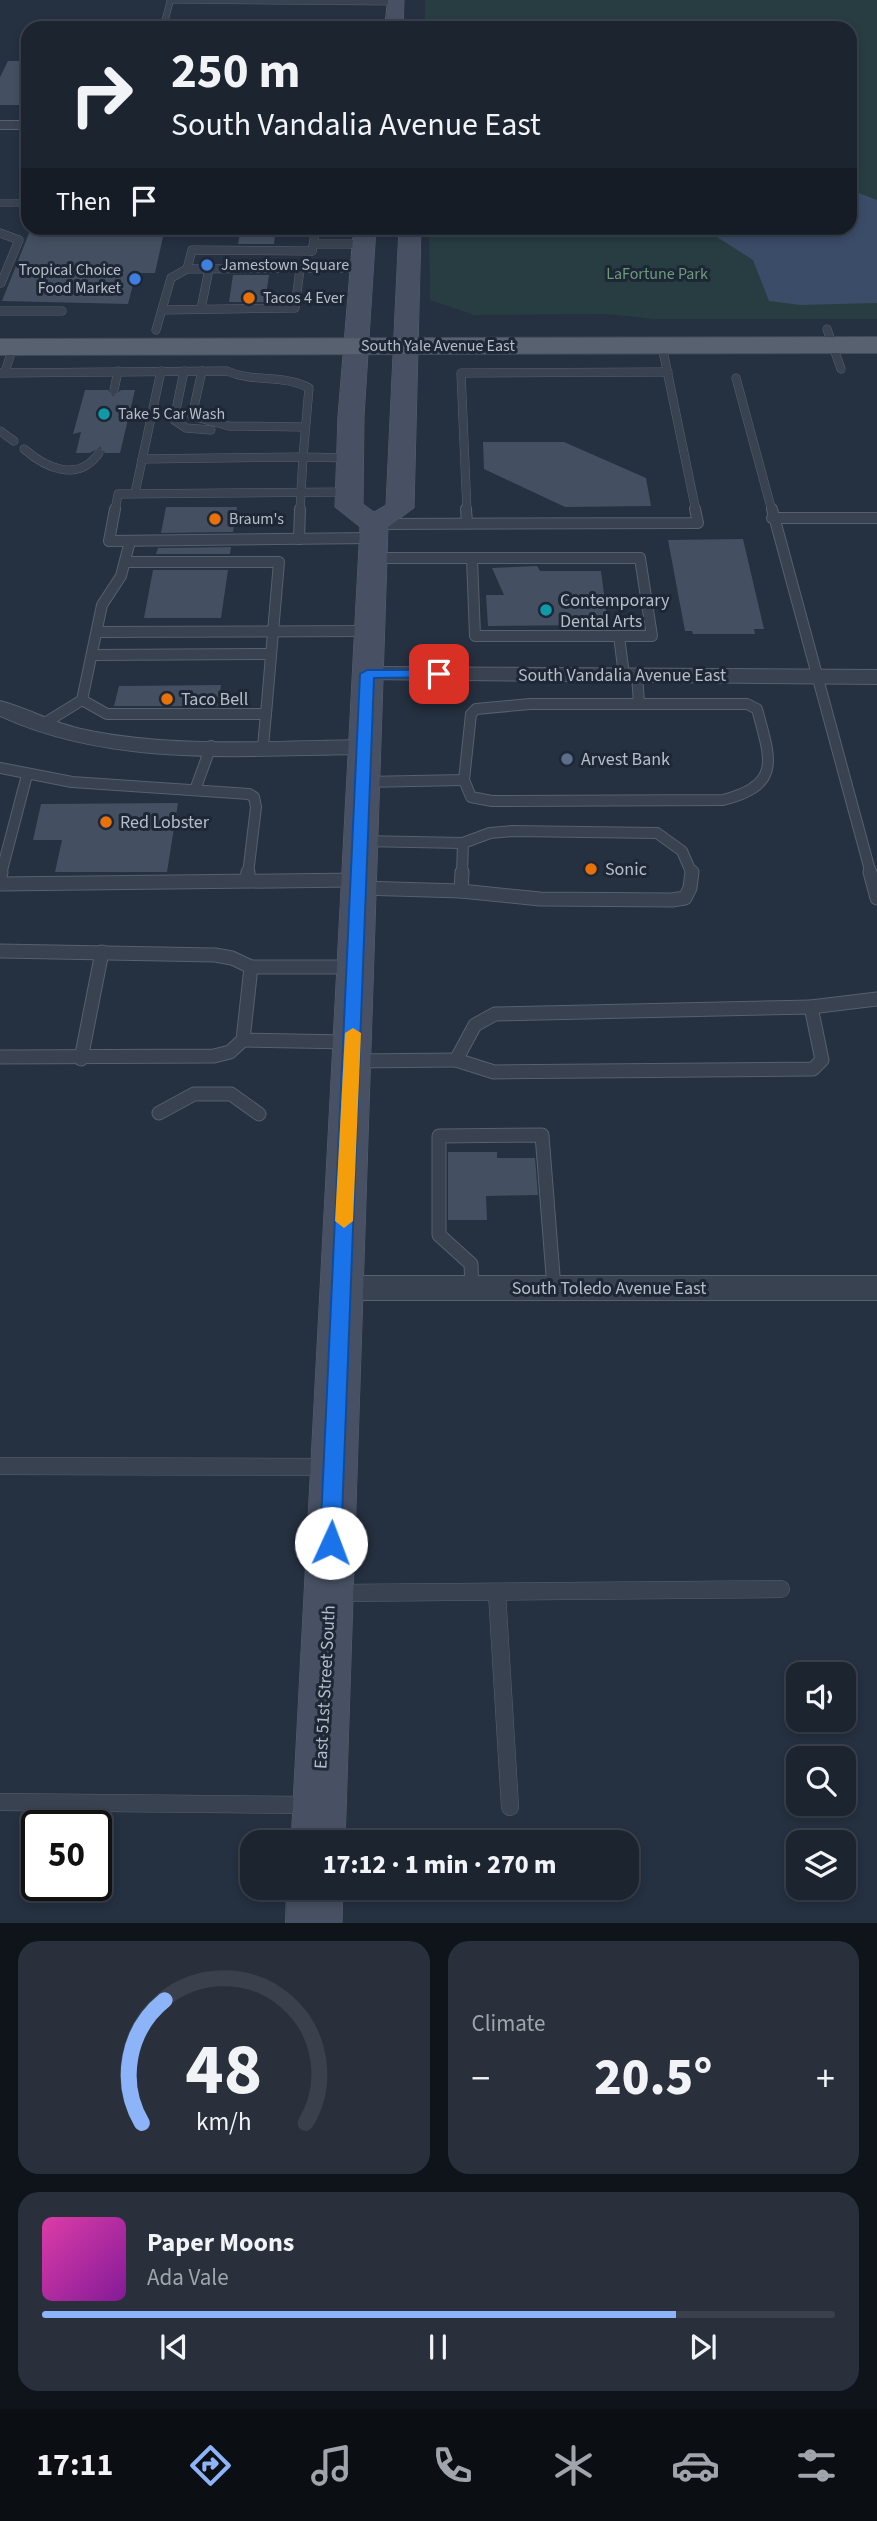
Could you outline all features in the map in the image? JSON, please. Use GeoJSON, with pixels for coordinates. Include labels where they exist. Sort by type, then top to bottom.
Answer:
{"type":"FeatureCollection","features":[{"type":"Feature","properties":{"kind":"main road"},"geometry":{"type":"LineString","coordinates":[[395,21],[396,1]]}},
{"type":"Feature","properties":{"kind":"main road"},"geometry":{"type":"LineString","coordinates":[[364,236],[349,458],[349,507],[373,540],[400,508],[410,235]]}},
{"type":"Feature","properties":{"kind":"main road","name":"South Yale Avenue East"},"geometry":{"type":"LineString","coordinates":[[4,354],[159,320],[357,338],[834,348],[877,329]]}},
{"type":"Feature","properties":{"kind":"main road","name":"South Yale Avenue East"},"geometry":{"type":"LineString","coordinates":[[4,354],[132,346],[230,358],[357,338]]}},
{"type":"Feature","properties":{"kind":"main road","name":"South Yale Avenue East"},"geometry":{"type":"LineString","coordinates":[[406,338],[662,346],[834,348],[877,345]]}},
{"type":"Feature","properties":{"kind":"main road","name":"East 51st Street South"},"geometry":{"type":"LineString","coordinates":[[318,1824],[373,540]]}},
{"type":"Feature","properties":{"kind":"main road"},"geometry":{"type":"LineString","coordinates":[[314,1923],[315,1900]]}},
{"type":"Feature","properties":{"kind":"street"},"geometry":{"type":"LineString","coordinates":[[0,125],[21,125]]}},
{"type":"Feature","properties":{"kind":"street","name":"South Vandalia Avenue East"},"geometry":{"type":"LineString","coordinates":[[367,674],[877,677]]}},
{"type":"Feature","properties":{"kind":"street"},"geometry":{"type":"LineString","coordinates":[[0,708],[40,726],[67,734],[142,745],[364,747]]}},
{"type":"Feature","properties":{"kind":"street","name":"South Toledo Avenue East"},"geometry":{"type":"LineString","coordinates":[[341,1288],[877,1288]]}},
{"type":"Feature","properties":{"kind":"lane"},"geometry":{"type":"LineString","coordinates":[[165,21],[170,1],[396,1]]}},
{"type":"Feature","properties":{"kind":"lane"},"geometry":{"type":"LineString","coordinates":[[0,201],[21,202]]}},
{"type":"Feature","properties":{"kind":"lane"},"geometry":{"type":"LineString","coordinates":[[0,233],[19,240],[1,283]]}},
{"type":"Feature","properties":{"kind":"lane"},"geometry":{"type":"LineString","coordinates":[[311,268],[315,235]]}},
{"type":"Feature","properties":{"kind":"lane"},"geometry":{"type":"LineString","coordinates":[[187,269],[192,250],[313,248],[364,236]]}},
{"type":"Feature","properties":{"kind":"lane"},"geometry":{"type":"LineString","coordinates":[[159,320],[171,278],[187,269],[362,268]]}},
{"type":"Feature","properties":{"kind":"lane"},"geometry":{"type":"LineString","coordinates":[[201,309],[209,269]]}},
{"type":"Feature","properties":{"kind":"lane"},"geometry":{"type":"LineString","coordinates":[[159,320],[201,309],[295,308],[300,269]]}},
{"type":"Feature","properties":{"kind":"lane"},"geometry":{"type":"LineString","coordinates":[[0,311],[62,311]]}},
{"type":"Feature","properties":{"kind":"lane"},"geometry":{"type":"LineString","coordinates":[[114,390],[132,346]]}},
{"type":"Feature","properties":{"kind":"lane"},"geometry":{"type":"LineString","coordinates":[[373,540],[467,523],[698,523],[662,346]]}},
{"type":"Feature","properties":{"kind":"lane"},"geometry":{"type":"LineString","coordinates":[[4,354],[122,371],[202,371],[230,358],[238,377],[295,378],[309,387],[304,427],[299,539]]}},
{"type":"Feature","properties":{"kind":"lane"},"geometry":{"type":"LineString","coordinates":[[135,493],[161,371]]}},
{"type":"Feature","properties":{"kind":"lane"},"geometry":{"type":"LineString","coordinates":[[184,371],[174,420],[179,426],[191,430],[304,427]]}},
{"type":"Feature","properties":{"kind":"lane"},"geometry":{"type":"LineString","coordinates":[[202,371],[192,416],[200,422],[236,427]]}},
{"type":"Feature","properties":{"kind":"lane"},"geometry":{"type":"LineString","coordinates":[[467,523],[461,373],[668,372]]}},
{"type":"Feature","properties":{"kind":"lane"},"geometry":{"type":"LineString","coordinates":[[736,377],[877,898]]}},
{"type":"Feature","properties":{"kind":"lane"},"geometry":{"type":"LineString","coordinates":[[0,431],[14,441]]}},
{"type":"Feature","properties":{"kind":"lane"},"geometry":{"type":"LineString","coordinates":[[24,449],[47,467],[61,470],[85,466],[93,462],[99,453]]}},
{"type":"Feature","properties":{"kind":"lane"},"geometry":{"type":"LineString","coordinates":[[142,460],[349,458]]}},
{"type":"Feature","properties":{"kind":"lane"},"geometry":{"type":"LineString","coordinates":[[349,492],[118,494],[109,541],[373,540],[472,558],[640,558],[652,636],[475,636],[472,558]]}},
{"type":"Feature","properties":{"kind":"lane"},"geometry":{"type":"LineString","coordinates":[[772,518],[877,518]]}},
{"type":"Feature","properties":{"kind":"lane"},"geometry":{"type":"LineString","coordinates":[[40,726],[82,701],[103,605],[121,576],[130,541]]}},
{"type":"Feature","properties":{"kind":"lane"},"geometry":{"type":"LineString","coordinates":[[125,562],[279,562],[263,746]]}},
{"type":"Feature","properties":{"kind":"lane"},"geometry":{"type":"LineString","coordinates":[[97,632],[369,631]]}},
{"type":"Feature","properties":{"kind":"lane"},"geometry":{"type":"LineString","coordinates":[[619,636],[639,703]]}},
{"type":"Feature","properties":{"kind":"lane"},"geometry":{"type":"LineString","coordinates":[[92,655],[271,654]]}},
{"type":"Feature","properties":{"kind":"lane"},"geometry":{"type":"LineString","coordinates":[[82,701],[107,714],[266,714]]}},
{"type":"Feature","properties":{"kind":"lane"},"geometry":{"type":"LineString","coordinates":[[735,702],[757,709],[771,766],[762,784],[749,795],[723,800],[492,801],[471,797],[464,780],[471,714],[476,709],[530,704],[735,702]]}},
{"type":"Feature","properties":{"kind":"lane"},"geometry":{"type":"LineString","coordinates":[[195,790],[211,746]]}},
{"type":"Feature","properties":{"kind":"lane"},"geometry":{"type":"LineString","coordinates":[[0,768],[72,782],[249,794],[254,797],[256,807],[247,880]]}},
{"type":"Feature","properties":{"kind":"lane"},"geometry":{"type":"LineString","coordinates":[[0,877],[27,775]]}},
{"type":"Feature","properties":{"kind":"lane"},"geometry":{"type":"LineString","coordinates":[[363,782],[464,780]]}},
{"type":"Feature","properties":{"kind":"lane"},"geometry":{"type":"LineString","coordinates":[[0,884],[247,880],[359,884],[544,900],[672,900],[685,898],[690,890],[691,863],[682,848],[671,838],[657,834],[512,831],[490,833],[463,843],[361,841]]}},
{"type":"Feature","properties":{"kind":"lane"},"geometry":{"type":"LineString","coordinates":[[461,891],[463,843]]}},
{"type":"Feature","properties":{"kind":"lane"},"geometry":{"type":"LineString","coordinates":[[0,951],[215,955],[232,958],[251,967],[356,967]]}},
{"type":"Feature","properties":{"kind":"lane"},"geometry":{"type":"LineString","coordinates":[[81,1059],[102,952]]}},
{"type":"Feature","properties":{"kind":"lane"},"geometry":{"type":"LineString","coordinates":[[0,1058],[214,1056],[230,1052],[243,1040],[251,967]]}},
{"type":"Feature","properties":{"kind":"lane"},"geometry":{"type":"LineString","coordinates":[[456,1060],[475,1025],[495,1014],[811,1007],[877,999]]}},
{"type":"Feature","properties":{"kind":"lane"},"geometry":{"type":"LineString","coordinates":[[243,1040],[456,1060],[494,1072],[813,1069],[822,1059],[811,1007]]}},
{"type":"Feature","properties":{"kind":"lane"},"geometry":{"type":"LineString","coordinates":[[159,1113],[194,1094],[231,1094],[259,1114]]}},
{"type":"Feature","properties":{"kind":"lane"},"geometry":{"type":"LineString","coordinates":[[472,1288],[471,1264],[439,1235],[439,1136],[542,1135],[554,1288]]}},
{"type":"Feature","properties":{"kind":"lane"},"geometry":{"type":"LineString","coordinates":[[0,1465],[334,1467]]}},
{"type":"Feature","properties":{"kind":"lane"},"geometry":{"type":"LineString","coordinates":[[329,1594],[781,1590]]}},
{"type":"Feature","properties":{"kind":"lane"},"geometry":{"type":"LineString","coordinates":[[497,1593],[510,1807]]}},
{"type":"Feature","properties":{"kind":"lane"},"geometry":{"type":"LineString","coordinates":[[0,1802],[318,1824]]}},
{"type":"Feature","properties":{"kind":"green space","name":"LaFortune Park"},"geometry":{"type":"Polygon","coordinates":[[[425,0],[877,0],[877,319],[653,319],[606,314],[474,315],[430,300],[429,235],[857,235],[857,21],[425,21],[425,0]]]}},
{"type":"Feature","properties":{"kind":"water"},"geometry":{"type":"Polygon","coordinates":[[[857,192],[877,200],[877,303],[800,305],[769,301],[753,260],[714,235],[857,235],[857,192]]]}},
{"type":"Feature","properties":{"kind":"building"},"geometry":{"type":"Polygon","coordinates":[[[8,61],[21,61],[21,105],[0,105],[0,77],[8,61]]]}},
{"type":"Feature","properties":{"kind":"building"},"geometry":{"type":"Polygon","coordinates":[[[28,235],[163,235],[155,273],[136,273],[128,304],[2,301],[28,235]]]}},
{"type":"Feature","properties":{"kind":"building"},"geometry":{"type":"Polygon","coordinates":[[[240,235],[275,235],[274,244],[238,244],[240,235]]]}},
{"type":"Feature","properties":{"kind":"building"},"geometry":{"type":"Polygon","coordinates":[[[233,275],[269,275],[265,302],[229,302],[233,275]]]}},
{"type":"Feature","properties":{"kind":"building","name":"Take 5 Car Wash"},"geometry":{"type":"Polygon","coordinates":[[[85,390],[108,390],[113,396],[121,390],[135,390],[120,453],[105,453],[100,447],[90,453],[76,453],[81,432],[73,434],[85,390]]]}},
{"type":"Feature","properties":{"kind":"building"},"geometry":{"type":"Polygon","coordinates":[[[483,442],[564,442],[646,478],[651,506],[565,507],[484,469],[483,442]]]}},
{"type":"Feature","properties":{"kind":"building","name":"Braum's"},"geometry":{"type":"Polygon","coordinates":[[[166,507],[237,507],[233,532],[161,533],[166,507]]]}},
{"type":"Feature","properties":{"kind":"building"},"geometry":{"type":"Polygon","coordinates":[[[743,539],[764,629],[754,629],[755,634],[693,634],[692,631],[685,631],[668,540],[743,539]]]}},
{"type":"Feature","properties":{"kind":"building"},"geometry":{"type":"Polygon","coordinates":[[[231,547],[230,554],[156,554],[158,548],[231,547]]]}},
{"type":"Feature","properties":{"kind":"building","name":"Contemporary Dental Arts"},"geometry":{"type":"Polygon","coordinates":[[[537,566],[540,571],[601,571],[608,625],[488,626],[486,595],[504,595],[492,568],[537,566]]]}},
{"type":"Feature","properties":{"kind":"building"},"geometry":{"type":"Polygon","coordinates":[[[153,570],[228,570],[221,618],[144,618],[153,570]]]}},
{"type":"Feature","properties":{"kind":"building","name":"Taco Bell"},"geometry":{"type":"Polygon","coordinates":[[[221,685],[218,706],[114,706],[119,686],[221,685]]]}},
{"type":"Feature","properties":{"kind":"building","name":"Red Lobster"},"geometry":{"type":"Polygon","coordinates":[[[178,803],[167,872],[55,872],[62,840],[33,840],[41,804],[178,803]]]}},
{"type":"Feature","properties":{"kind":"building"},"geometry":{"type":"Polygon","coordinates":[[[448,1152],[497,1152],[497,1158],[535,1158],[538,1195],[486,1196],[487,1220],[448,1220],[448,1152]]]}},
{"type":"Feature","properties":{"kind":"slow traffic"},"geometry":{"type":"LineString","coordinates":[[344,1221],[353,1033]]}},
{"type":"Feature","properties":{"kind":"place","name":"Jamestown Square"},"geometry":{"type":"Point","coordinates":[207,265]}},
{"type":"Feature","properties":{"kind":"place","name":"Tropical Choice Food Market"},"geometry":{"type":"Point","coordinates":[135,279]}},
{"type":"Feature","properties":{"kind":"place","name":"Tacos 4 Ever"},"geometry":{"type":"Point","coordinates":[249,298]}},
{"type":"Feature","properties":{"kind":"place","name":"Take 5 Car Wash"},"geometry":{"type":"Point","coordinates":[104,414]}},
{"type":"Feature","properties":{"kind":"place","name":"Braum's"},"geometry":{"type":"Point","coordinates":[215,519]}},
{"type":"Feature","properties":{"kind":"place","name":"Contemporary Dental Arts"},"geometry":{"type":"Point","coordinates":[546,610]}},
{"type":"Feature","properties":{"kind":"place","name":"Taco Bell"},"geometry":{"type":"Point","coordinates":[167,699]}},
{"type":"Feature","properties":{"kind":"place","name":"Arvest Bank"},"geometry":{"type":"Point","coordinates":[567,759]}},
{"type":"Feature","properties":{"kind":"place","name":"Red Lobster"},"geometry":{"type":"Point","coordinates":[106,822]}},
{"type":"Feature","properties":{"kind":"place","name":"Sonic"},"geometry":{"type":"Point","coordinates":[591,869]}},
{"type":"Feature","properties":{"kind":"route"},"geometry":{"type":"LineString","coordinates":[[331,1543],[367,674],[439,674]]}}]}
